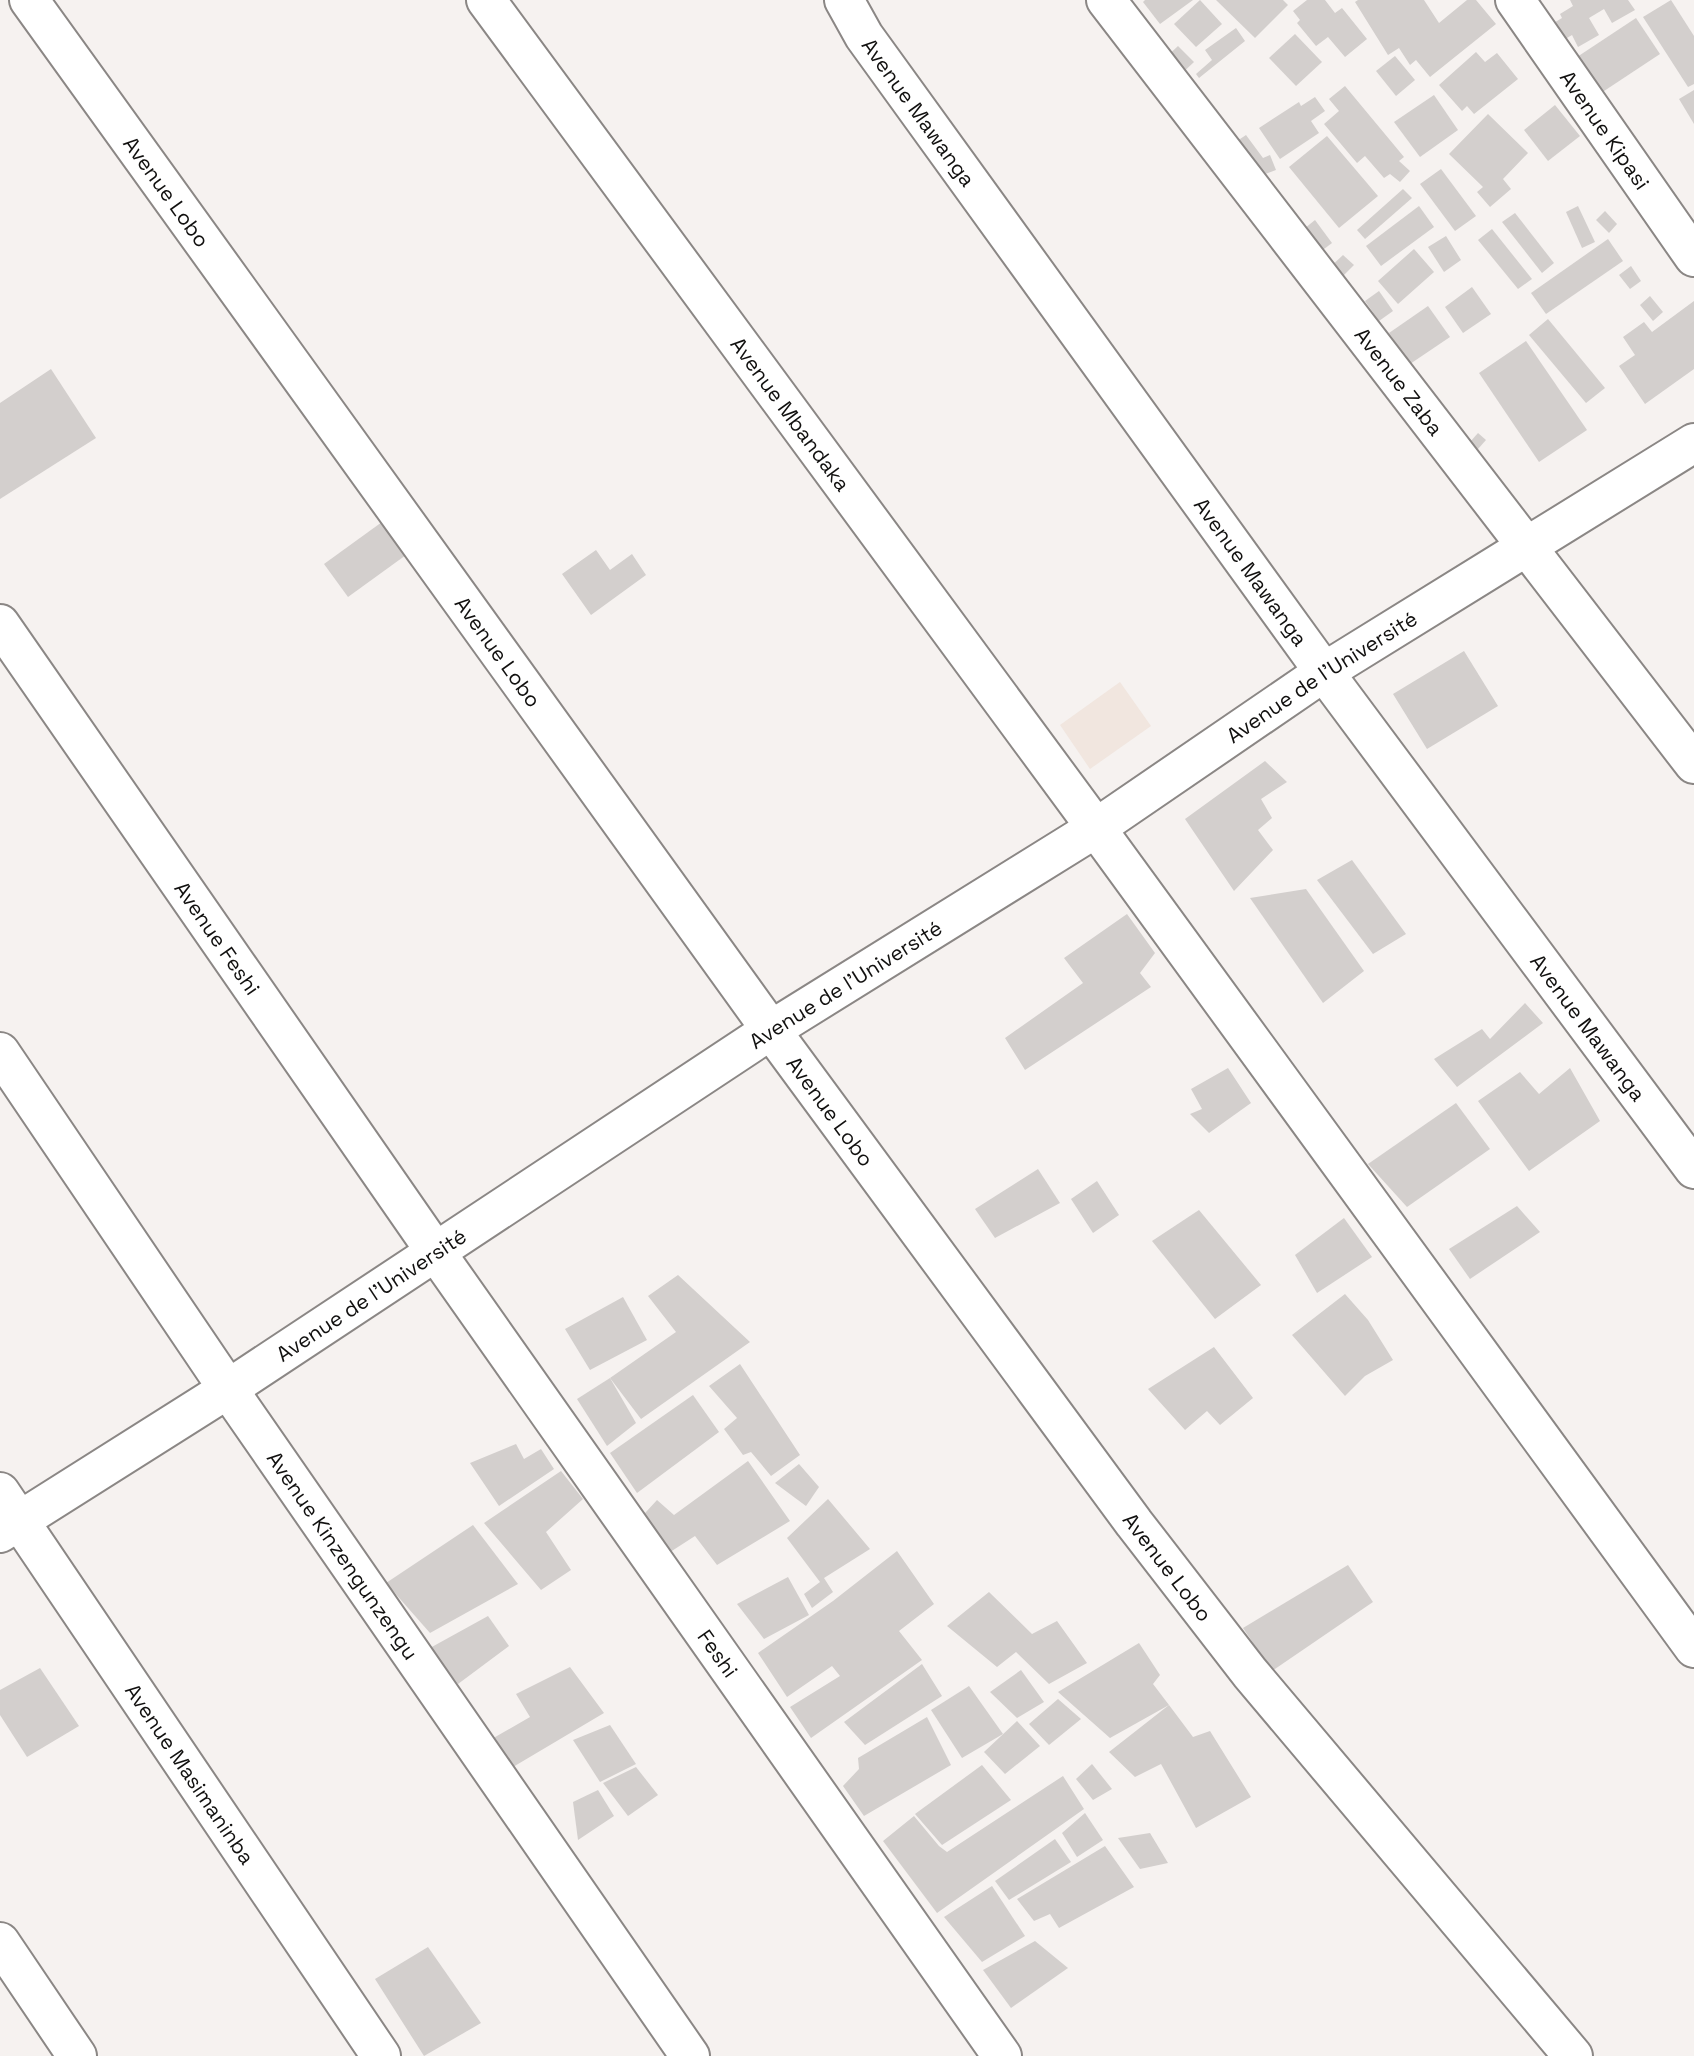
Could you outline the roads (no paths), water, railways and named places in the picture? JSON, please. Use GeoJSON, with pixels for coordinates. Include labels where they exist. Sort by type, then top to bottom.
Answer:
{"type":"FeatureCollection","features":[{"type":"Feature","properties":{"kind":"street","name":"Avenue Lobo"},"geometry":{"type":"LineString","coordinates":[[29,0],[771,1030],[1133,1523],[1242,1662],[1573,2056]]}},
{"type":"Feature","properties":{"kind":"street","name":"Avenue Mbandaka"},"geometry":{"type":"LineString","coordinates":[[486,0],[1096,828]]}},
{"type":"Feature","properties":{"kind":"street","name":"Avenue Mawanga"},"geometry":{"type":"LineString","coordinates":[[844,0],[864,36],[1324,672],[1694,1170]]}},
{"type":"Feature","properties":{"kind":"street","name":"Avenue Zaba"},"geometry":{"type":"LineString","coordinates":[[1106,0],[1694,764]]}},
{"type":"Feature","properties":{"kind":"street","name":"Avenue Kipasi"},"geometry":{"type":"LineString","coordinates":[[1516,0],[1694,257]]}},
{"type":"Feature","properties":{"kind":"street","name":"Avenue de l’Université"},"geometry":{"type":"LineString","coordinates":[[6,1515],[228,1389],[771,1030],[1096,828],[1324,672],[1694,443]]}},
{"type":"Feature","properties":{"kind":"street","name":"Avenue Feshi"},"geometry":{"type":"LineString","coordinates":[[0,624],[435,1251]]}},
{"type":"Feature","properties":{"kind":"street"},"geometry":{"type":"LineString","coordinates":[[1096,828],[1694,1648]]}},
{"type":"Feature","properties":{"kind":"street","name":"Avenue Kinzengunzengu"},"geometry":{"type":"LineString","coordinates":[[0,1052],[228,1389],[690,2056]]}},
{"type":"Feature","properties":{"kind":"street","name":"Feshi"},"geometry":{"type":"LineString","coordinates":[[435,1251],[1002,2056]]}},
{"type":"Feature","properties":{"kind":"street","name":"Avenue Masimaninba"},"geometry":{"type":"LineString","coordinates":[[6,1515],[380,2056]]}},
{"type":"Feature","properties":{"kind":"street"},"geometry":{"type":"LineString","coordinates":[[0,1942],[77,2056]]}}]}
